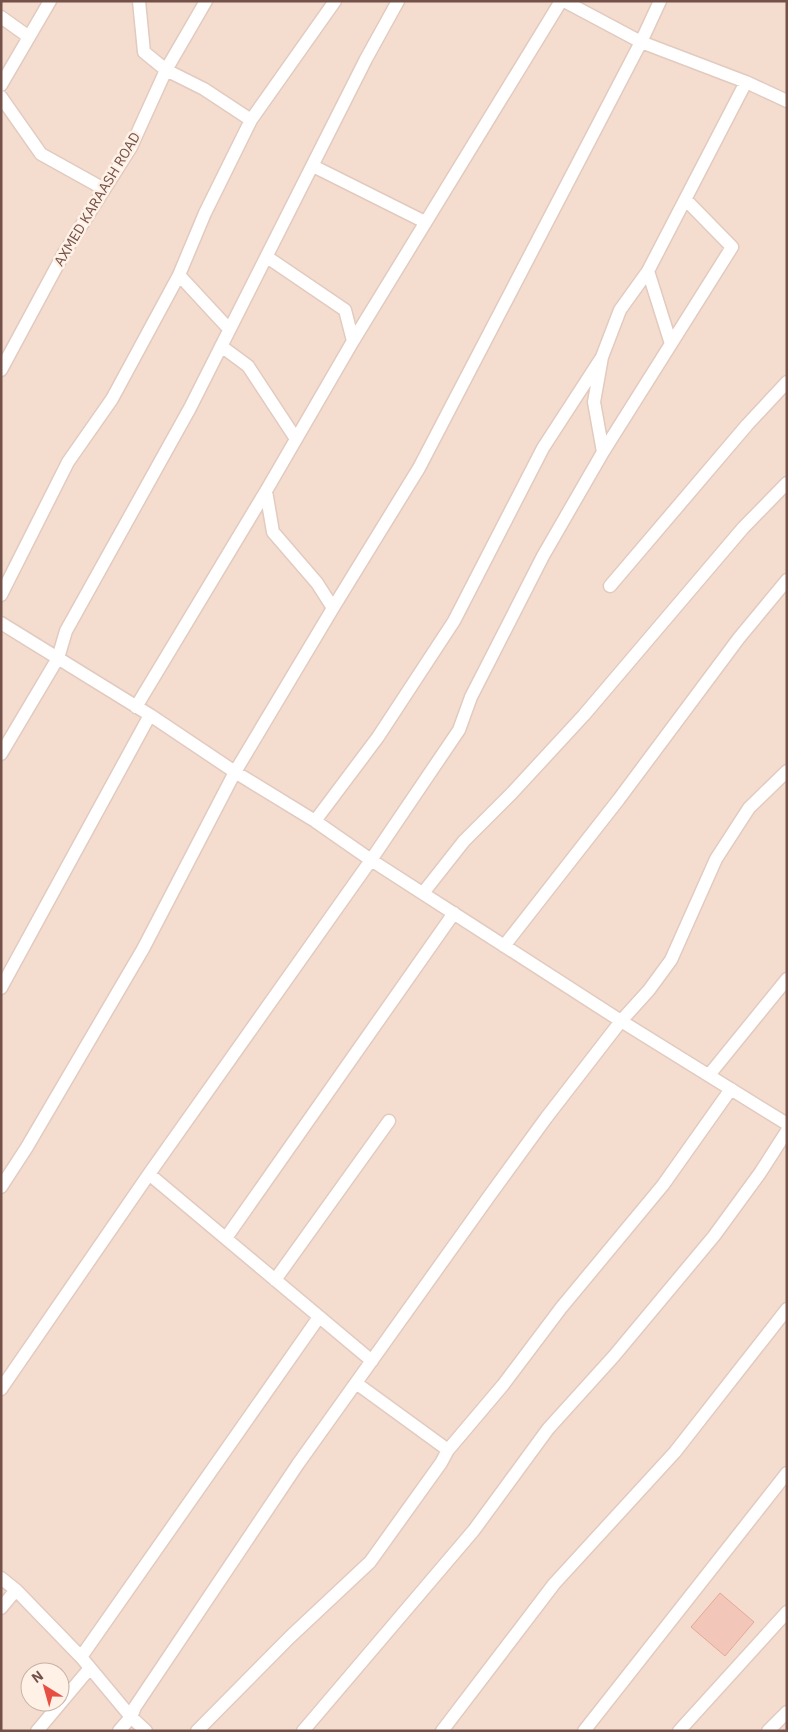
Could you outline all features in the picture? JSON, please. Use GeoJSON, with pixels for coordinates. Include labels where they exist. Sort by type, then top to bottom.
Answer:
{"type":"FeatureCollection","features":[{"type":"Feature","properties":{"kind":"street"},"geometry":{"type":"LineString","coordinates":[[1,85],[50,1]]}},
{"type":"Feature","properties":{"kind":"street"},"geometry":{"type":"LineString","coordinates":[[140,1],[144,52],[166,70],[204,89],[251,120]]}},
{"type":"Feature","properties":{"kind":"street","name":"AXMED KARAASH ROAD"},"geometry":{"type":"LineString","coordinates":[[1,370],[64,253],[131,146],[166,70],[206,1]]}},
{"type":"Feature","properties":{"kind":"street"},"geometry":{"type":"LineString","coordinates":[[1,595],[68,462],[112,399],[179,275],[205,213],[251,120],[335,1]]}},
{"type":"Feature","properties":{"kind":"street"},"geometry":{"type":"LineString","coordinates":[[1,754],[58,658],[66,631],[190,408],[366,59],[398,1]]}},
{"type":"Feature","properties":{"kind":"street"},"geometry":{"type":"LineString","coordinates":[[136,707],[266,490],[352,341],[562,1],[641,42],[746,82],[787,101]]}},
{"type":"Feature","properties":{"kind":"street"},"geometry":{"type":"LineString","coordinates":[[1,1187],[27,1147],[143,950],[235,772],[332,608],[419,468],[641,42],[660,1]]}},
{"type":"Feature","properties":{"kind":"street"},"geometry":{"type":"LineString","coordinates":[[1,17],[29,37]]}},
{"type":"Feature","properties":{"kind":"street"},"geometry":{"type":"LineString","coordinates":[[603,452],[594,402],[602,357],[620,310],[648,271],[746,82]]}},
{"type":"Feature","properties":{"kind":"street"},"geometry":{"type":"LineString","coordinates":[[1,97],[41,154],[104,189]]}},
{"type":"Feature","properties":{"kind":"street"},"geometry":{"type":"LineString","coordinates":[[313,166],[426,222]]}},
{"type":"Feature","properties":{"kind":"street"},"geometry":{"type":"LineString","coordinates":[[1,1389],[371,860],[459,730],[471,697],[543,556],[603,452],[732,247],[686,200]]}},
{"type":"Feature","properties":{"kind":"street"},"geometry":{"type":"LineString","coordinates":[[267,257],[345,310],[352,341]]}},
{"type":"Feature","properties":{"kind":"street"},"geometry":{"type":"LineString","coordinates":[[648,271],[671,344]]}},
{"type":"Feature","properties":{"kind":"street"},"geometry":{"type":"LineString","coordinates":[[179,275],[229,329]]}},
{"type":"Feature","properties":{"kind":"street"},"geometry":{"type":"LineString","coordinates":[[221,346],[248,366],[296,439]]}},
{"type":"Feature","properties":{"kind":"street"},"geometry":{"type":"LineString","coordinates":[[315,821],[378,737],[454,621],[543,448],[602,357]]}},
{"type":"Feature","properties":{"kind":"street"},"geometry":{"type":"LineString","coordinates":[[610,586],[747,425],[787,382]]}},
{"type":"Feature","properties":{"kind":"street"},"geometry":{"type":"LineString","coordinates":[[423,893],[464,841],[584,715],[743,528],[787,483]]}},
{"type":"Feature","properties":{"kind":"street"},"geometry":{"type":"LineString","coordinates":[[266,490],[273,532],[317,583],[332,608]]}},
{"type":"Feature","properties":{"kind":"street"},"geometry":{"type":"LineString","coordinates":[[504,946],[619,799],[738,638],[787,580]]}},
{"type":"Feature","properties":{"kind":"street"},"geometry":{"type":"LineString","coordinates":[[1,623],[150,715],[504,946],[787,1124]]}},
{"type":"Feature","properties":{"kind":"street"},"geometry":{"type":"LineString","coordinates":[[1,988],[150,715]]}},
{"type":"Feature","properties":{"kind":"street"},"geometry":{"type":"LineString","coordinates":[[119,1731],[131,1717],[135,1707],[287,1480],[540,1126],[671,960],[716,859],[750,808],[787,771]]}},
{"type":"Feature","properties":{"kind":"street"},"geometry":{"type":"LineString","coordinates":[[226,1238],[454,913]]}},
{"type":"Feature","properties":{"kind":"street"},"geometry":{"type":"LineString","coordinates":[[709,1075],[787,979]]}},
{"type":"Feature","properties":{"kind":"street"},"geometry":{"type":"LineString","coordinates":[[197,1731],[290,1637],[370,1562],[448,1450],[502,1385],[561,1308],[664,1185],[731,1089]]}},
{"type":"Feature","properties":{"kind":"street"},"geometry":{"type":"LineString","coordinates":[[275,1280],[389,1121]]}},
{"type":"Feature","properties":{"kind":"street"},"geometry":{"type":"LineString","coordinates":[[303,1731],[474,1530],[548,1429],[614,1356],[714,1236],[760,1173],[787,1131]]}},
{"type":"Feature","properties":{"kind":"street"},"geometry":{"type":"LineString","coordinates":[[150,1174],[372,1361]]}},
{"type":"Feature","properties":{"kind":"street"},"geometry":{"type":"LineString","coordinates":[[442,1731],[554,1584],[675,1452],[787,1309]]}},
{"type":"Feature","properties":{"kind":"street"},"geometry":{"type":"LineString","coordinates":[[81,1657],[319,1317]]}},
{"type":"Feature","properties":{"kind":"street"},"geometry":{"type":"LineString","coordinates":[[356,1384],[448,1450]]}},
{"type":"Feature","properties":{"kind":"street"},"geometry":{"type":"LineString","coordinates":[[584,1731],[787,1473]]}},
{"type":"Feature","properties":{"kind":"street"},"geometry":{"type":"LineString","coordinates":[[1,1578],[16,1590],[81,1657],[131,1717],[146,1731]]}},
{"type":"Feature","properties":{"kind":"street"},"geometry":{"type":"LineString","coordinates":[[1,1608],[16,1590]]}},
{"type":"Feature","properties":{"kind":"street"},"geometry":{"type":"LineString","coordinates":[[679,1731],[787,1612]]}},
{"type":"Feature","properties":{"kind":"street"},"geometry":{"type":"LineString","coordinates":[[37,1731],[90,1668]]}},
{"type":"Feature","properties":{"kind":"street"},"geometry":{"type":"LineString","coordinates":[[768,1731],[787,1712]]}},
{"type":"Feature","properties":{"kind":"shaded area"},"geometry":{"type":"Polygon","coordinates":[[[1,1],[787,1],[787,1731],[1,1731],[1,1]]]}},
{"type":"Feature","properties":{"kind":"building"},"geometry":{"type":"Polygon","coordinates":[[[720,1593],[754,1622],[725,1656],[691,1627],[720,1593]]]}}]}
